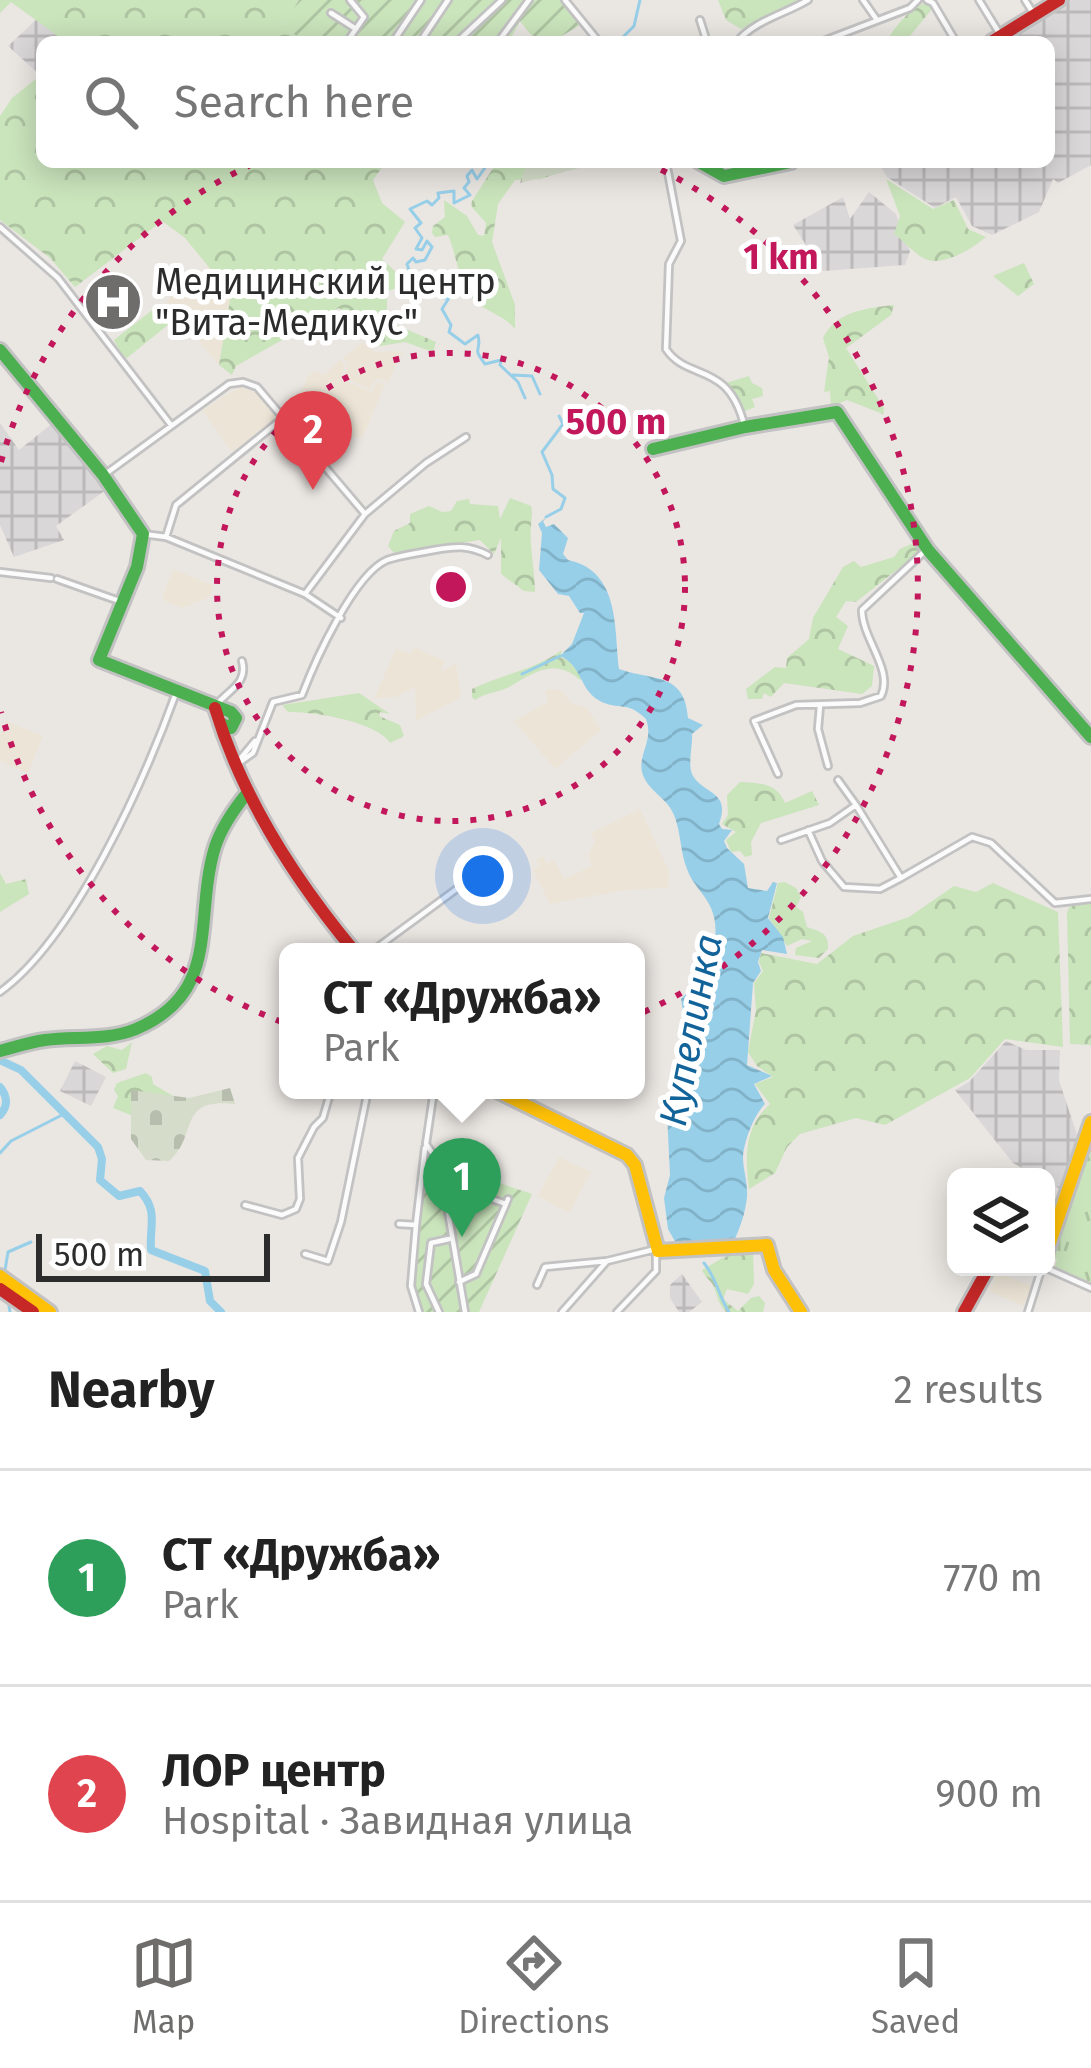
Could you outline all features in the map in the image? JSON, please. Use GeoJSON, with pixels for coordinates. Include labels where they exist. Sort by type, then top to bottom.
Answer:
{"type":"FeatureCollection","features":[{"type":"Feature","properties":{"kind":"main road"},"geometry":{"type":"LineString","coordinates":[[1001,36],[1060,0]]}},
{"type":"Feature","properties":{"kind":"main road"},"geometry":{"type":"LineString","coordinates":[[710,168],[724,176],[745,168]]}},
{"type":"Feature","properties":{"kind":"main road"},"geometry":{"type":"LineString","coordinates":[[0,350],[104,476],[143,534],[140,559],[99,660],[176,692],[223,718],[248,793],[304,891],[347,943]]}},
{"type":"Feature","properties":{"kind":"main road"},"geometry":{"type":"LineString","coordinates":[[653,449],[837,412],[927,549],[1091,737]]}},
{"type":"Feature","properties":{"kind":"main road"},"geometry":{"type":"LineString","coordinates":[[0,1051],[34,1042],[97,1040],[124,1033],[150,1023],[174,1003],[202,958],[214,849],[248,793]]}},
{"type":"Feature","properties":{"kind":"main road"},"geometry":{"type":"LineString","coordinates":[[513,1099],[632,1159],[656,1249],[767,1242],[774,1270],[801,1312]]}},
{"type":"Feature","properties":{"kind":"main road"},"geometry":{"type":"LineString","coordinates":[[1055,1227],[1091,1121]]}},
{"type":"Feature","properties":{"kind":"main road"},"geometry":{"type":"LineString","coordinates":[[0,1276],[50,1312]]}},
{"type":"Feature","properties":{"kind":"main road"},"geometry":{"type":"LineString","coordinates":[[964,1312],[984,1276]]}},
{"type":"Feature","properties":{"kind":"main road"},"geometry":{"type":"LineString","coordinates":[[0,1288],[33,1312]]}},
{"type":"Feature","properties":{"kind":"street"},"geometry":{"type":"LineString","coordinates":[[350,0],[364,17],[350,36]]}},
{"type":"Feature","properties":{"kind":"street"},"geometry":{"type":"LineString","coordinates":[[397,36],[421,0]]}},
{"type":"Feature","properties":{"kind":"street"},"geometry":{"type":"LineString","coordinates":[[424,36],[448,0]]}},
{"type":"Feature","properties":{"kind":"street"},"geometry":{"type":"LineString","coordinates":[[463,36],[502,0]]}},
{"type":"Feature","properties":{"kind":"street"},"geometry":{"type":"LineString","coordinates":[[503,36],[530,0]]}},
{"type":"Feature","properties":{"kind":"street"},"geometry":{"type":"LineString","coordinates":[[565,0],[594,36]]}},
{"type":"Feature","properties":{"kind":"street"},"geometry":{"type":"LineString","coordinates":[[741,36],[808,0]]}},
{"type":"Feature","properties":{"kind":"street"},"geometry":{"type":"LineString","coordinates":[[863,0],[878,20]]}},
{"type":"Feature","properties":{"kind":"street"},"geometry":{"type":"LineString","coordinates":[[837,36],[923,0],[933,3],[952,36]]}},
{"type":"Feature","properties":{"kind":"street"},"geometry":{"type":"LineString","coordinates":[[979,0],[995,36]]}},
{"type":"Feature","properties":{"kind":"street"},"geometry":{"type":"LineString","coordinates":[[1025,0],[1035,16]]}},
{"type":"Feature","properties":{"kind":"street"},"geometry":{"type":"LineString","coordinates":[[331,14],[356,28]]}},
{"type":"Feature","properties":{"kind":"street"},"geometry":{"type":"LineString","coordinates":[[700,20],[705,36]]}},
{"type":"Feature","properties":{"kind":"street"},"geometry":{"type":"LineString","coordinates":[[666,168],[681,241],[669,264],[666,349],[674,359],[718,380],[738,404],[745,427]]}},
{"type":"Feature","properties":{"kind":"street"},"geometry":{"type":"LineString","coordinates":[[2,229],[49,267],[171,425]]}},
{"type":"Feature","properties":{"kind":"street"},"geometry":{"type":"LineString","coordinates":[[104,476],[229,384],[243,382],[257,387],[365,514]]}},
{"type":"Feature","properties":{"kind":"street"},"geometry":{"type":"LineString","coordinates":[[166,537],[176,505],[283,418]]}},
{"type":"Feature","properties":{"kind":"street"},"geometry":{"type":"LineString","coordinates":[[305,594],[365,514],[466,437]]}},
{"type":"Feature","properties":{"kind":"street"},"geometry":{"type":"LineString","coordinates":[[143,534],[166,537],[305,594],[341,618]]}},
{"type":"Feature","properties":{"kind":"street"},"geometry":{"type":"LineString","coordinates":[[233,756],[251,756],[274,702],[302,694],[341,618],[373,570],[385,561],[467,546],[488,555]]}},
{"type":"Feature","properties":{"kind":"street"},"geometry":{"type":"LineString","coordinates":[[778,774],[754,721],[796,705],[869,702],[883,693],[885,679],[863,628],[862,610],[927,549]]}},
{"type":"Feature","properties":{"kind":"street"},"geometry":{"type":"LineString","coordinates":[[0,572],[54,579],[122,602]]}},
{"type":"Feature","properties":{"kind":"street"},"geometry":{"type":"LineString","coordinates":[[223,718],[244,673],[242,661]]}},
{"type":"Feature","properties":{"kind":"street"},"geometry":{"type":"LineString","coordinates":[[0,992],[46,946],[112,839],[176,692]]}},
{"type":"Feature","properties":{"kind":"street"},"geometry":{"type":"LineString","coordinates":[[820,706],[818,729],[828,766]]}},
{"type":"Feature","properties":{"kind":"street"},"geometry":{"type":"LineString","coordinates":[[233,756],[259,737]]}},
{"type":"Feature","properties":{"kind":"street"},"geometry":{"type":"LineString","coordinates":[[838,780],[901,878]]}},
{"type":"Feature","properties":{"kind":"street"},"geometry":{"type":"LineString","coordinates":[[781,840],[830,823],[856,806]]}},
{"type":"Feature","properties":{"kind":"street"},"geometry":{"type":"LineString","coordinates":[[808,830],[822,861],[844,887],[880,890],[972,837],[991,843],[1055,903],[1091,899]]}},
{"type":"Feature","properties":{"kind":"street"},"geometry":{"type":"LineString","coordinates":[[383,943],[481,872]]}},
{"type":"Feature","properties":{"kind":"street"},"geometry":{"type":"LineString","coordinates":[[244,1205],[282,1215],[296,1209],[300,1199],[298,1158],[323,1118],[328,1099]]}},
{"type":"Feature","properties":{"kind":"street"},"geometry":{"type":"LineString","coordinates":[[305,1254],[328,1261],[341,1222],[366,1099]]}},
{"type":"Feature","properties":{"kind":"street"},"geometry":{"type":"LineString","coordinates":[[419,1312],[411,1286],[433,1099]]}},
{"type":"Feature","properties":{"kind":"street"},"geometry":{"type":"LineString","coordinates":[[426,1144],[440,1164],[465,1312]]}},
{"type":"Feature","properties":{"kind":"street"},"geometry":{"type":"LineString","coordinates":[[444,1200],[478,1194],[507,1202],[476,1274],[458,1282]]}},
{"type":"Feature","properties":{"kind":"street"},"geometry":{"type":"LineString","coordinates":[[434,1212],[446,1211]]}},
{"type":"Feature","properties":{"kind":"street"},"geometry":{"type":"LineString","coordinates":[[399,1224],[416,1226]]}},
{"type":"Feature","properties":{"kind":"street"},"geometry":{"type":"LineString","coordinates":[[439,1312],[426,1284],[431,1243],[450,1239]]}},
{"type":"Feature","properties":{"kind":"street"},"geometry":{"type":"LineString","coordinates":[[537,1285],[545,1267],[607,1261],[656,1249],[656,1271],[617,1312]]}},
{"type":"Feature","properties":{"kind":"street"},"geometry":{"type":"LineString","coordinates":[[562,1312],[607,1261]]}},
{"type":"Feature","properties":{"kind":"street"},"geometry":{"type":"LineString","coordinates":[[1055,1272],[1091,1288]]}},
{"type":"Feature","properties":{"kind":"street"},"geometry":{"type":"LineString","coordinates":[[1028,1312],[1040,1276]]}},
{"type":"Feature","properties":{"kind":"shaded area"},"geometry":{"type":"Polygon","coordinates":[[[1062,0],[1091,0],[1091,165],[1058,183],[1053,179],[1039,212],[992,235],[972,226],[956,197],[935,208],[887,177],[882,168],[1055,168],[1055,36],[1004,36],[1062,0]]]}},
{"type":"Feature","properties":{"kind":"shaded area"},"geometry":{"type":"Polygon","coordinates":[[[37,19],[59,36],[36,36],[36,71],[8,46],[37,19]]]}},
{"type":"Feature","properties":{"kind":"shaded area"},"geometry":{"type":"Polygon","coordinates":[[[869,192],[896,214],[910,251],[905,265],[823,271],[793,225],[843,197],[850,219],[869,192]]]}},
{"type":"Feature","properties":{"kind":"shaded area"},"geometry":{"type":"Polygon","coordinates":[[[209,266],[231,294],[219,365],[166,301],[209,266]]]}},
{"type":"Feature","properties":{"kind":"shaded area"},"geometry":{"type":"Polygon","coordinates":[[[363,342],[375,352],[403,351],[388,382],[377,378],[370,389],[343,377],[349,364],[343,358],[363,342]]]}},
{"type":"Feature","properties":{"kind":"shaded area"},"geometry":{"type":"Polygon","coordinates":[[[341,360],[345,365],[341,379],[372,392],[377,382],[385,384],[362,439],[353,436],[338,453],[309,440],[291,418],[308,376],[315,371],[323,375],[341,360]]]}},
{"type":"Feature","properties":{"kind":"shaded area"},"geometry":{"type":"Polygon","coordinates":[[[240,387],[257,393],[277,418],[232,452],[202,410],[240,387]]]}},
{"type":"Feature","properties":{"kind":"shaded area"},"geometry":{"type":"Polygon","coordinates":[[[54,422],[110,487],[56,526],[64,540],[14,557],[0,525],[0,423],[19,450],[54,422]]]}},
{"type":"Feature","properties":{"kind":"shaded area"},"geometry":{"type":"Polygon","coordinates":[[[173,569],[214,586],[210,597],[182,608],[165,601],[162,597],[173,569]]]}},
{"type":"Feature","properties":{"kind":"shaded area"},"geometry":{"type":"Polygon","coordinates":[[[415,648],[445,661],[440,672],[456,664],[461,697],[416,721],[415,687],[396,697],[374,699],[396,649],[411,654],[415,648]]]}},
{"type":"Feature","properties":{"kind":"shaded area"},"geometry":{"type":"Polygon","coordinates":[[[561,690],[571,703],[587,708],[601,730],[555,769],[514,721],[548,702],[545,691],[561,690]]]}},
{"type":"Feature","properties":{"kind":"shaded area"},"geometry":{"type":"Polygon","coordinates":[[[6,721],[43,736],[28,773],[0,761],[0,736],[6,721]]]}},
{"type":"Feature","properties":{"kind":"shaded area"},"geometry":{"type":"Polygon","coordinates":[[[640,809],[669,871],[668,888],[624,890],[550,904],[533,870],[539,866],[536,860],[543,856],[547,863],[554,860],[564,879],[592,866],[588,854],[595,842],[591,833],[640,809]]]}},
{"type":"Feature","properties":{"kind":"shaded area"},"geometry":{"type":"Polygon","coordinates":[[[1006,1041],[1026,1050],[1060,1050],[1059,1080],[1079,1141],[1062,1190],[1055,1186],[1055,1168],[1022,1168],[1013,1163],[955,1090],[969,1082],[1006,1041]]]}},
{"type":"Feature","properties":{"kind":"shaded area"},"geometry":{"type":"Polygon","coordinates":[[[75,1061],[106,1077],[91,1106],[60,1091],[75,1061]]]}},
{"type":"Feature","properties":{"kind":"shaded area"},"geometry":{"type":"Polygon","coordinates":[[[559,1157],[591,1172],[569,1213],[538,1196],[559,1157]]]}},
{"type":"Feature","properties":{"kind":"shaded area"},"geometry":{"type":"Polygon","coordinates":[[[682,1274],[702,1302],[689,1312],[679,1312],[670,1298],[670,1285],[682,1274]]]}},
{"type":"Feature","properties":{"kind":"shaded area"},"geometry":{"type":"Polygon","coordinates":[[[1006,1276],[1032,1286],[1023,1306],[989,1291],[995,1281],[990,1277],[1006,1276]]]}},
{"type":"Feature","properties":{"kind":"green space"},"geometry":{"type":"Polygon","coordinates":[[[0,0],[299,0],[282,27],[297,36],[58,36],[11,2],[0,13],[0,0]]]}},
{"type":"Feature","properties":{"kind":"green space"},"geometry":{"type":"Polygon","coordinates":[[[299,0],[560,0],[580,25],[562,36],[531,35],[520,21],[512,36],[297,36],[282,27],[299,0]]]}},
{"type":"Feature","properties":{"kind":"green space"},"geometry":{"type":"Polygon","coordinates":[[[718,0],[802,0],[741,29],[726,20],[718,0]]]}},
{"type":"Feature","properties":{"kind":"green space"},"geometry":{"type":"Polygon","coordinates":[[[928,2],[932,9],[910,36],[890,36],[904,18],[928,2]]]}},
{"type":"Feature","properties":{"kind":"green space"},"geometry":{"type":"Polygon","coordinates":[[[36,79],[36,168],[382,168],[373,180],[382,203],[405,222],[382,259],[401,277],[401,287],[387,291],[387,321],[436,342],[433,352],[405,342],[380,346],[339,308],[236,366],[232,375],[219,365],[231,294],[185,238],[162,221],[75,287],[50,258],[0,220],[0,116],[12,98],[36,79]]]}},
{"type":"Feature","properties":{"kind":"green space"},"geometry":{"type":"Polygon","coordinates":[[[493,168],[569,168],[540,179],[515,180],[498,204],[492,242],[515,305],[515,329],[474,300],[448,235],[432,233],[433,226],[445,217],[444,200],[484,236],[486,223],[472,201],[493,168]]]}},
{"type":"Feature","properties":{"kind":"green space"},"geometry":{"type":"Polygon","coordinates":[[[525,168],[579,168],[520,183],[525,168]]]}},
{"type":"Feature","properties":{"kind":"green space"},"geometry":{"type":"Polygon","coordinates":[[[886,179],[933,209],[954,200],[968,229],[986,237],[951,258],[924,258],[894,234],[900,216],[886,179]]]}},
{"type":"Feature","properties":{"kind":"green space"},"geometry":{"type":"Polygon","coordinates":[[[1024,263],[1034,284],[1018,296],[993,276],[1024,263]]]}},
{"type":"Feature","properties":{"kind":"green space"},"geometry":{"type":"Polygon","coordinates":[[[894,305],[891,315],[846,348],[884,408],[883,414],[847,400],[831,407],[830,391],[824,392],[829,357],[823,338],[844,316],[894,305]]]}},
{"type":"Feature","properties":{"kind":"green space"},"geometry":{"type":"Polygon","coordinates":[[[155,308],[169,324],[127,358],[122,356],[114,340],[155,308]]]}},
{"type":"Feature","properties":{"kind":"green space"},"geometry":{"type":"Polygon","coordinates":[[[749,376],[762,388],[763,396],[752,399],[755,407],[745,411],[726,383],[749,376]]]}},
{"type":"Feature","properties":{"kind":"green space"},"geometry":{"type":"Polygon","coordinates":[[[510,498],[531,506],[535,592],[524,591],[501,574],[501,538],[494,554],[480,540],[394,553],[388,546],[394,531],[410,523],[410,514],[429,506],[451,511],[457,501],[469,499],[470,504],[498,506],[500,519],[510,498]]]}},
{"type":"Feature","properties":{"kind":"green space"},"geometry":{"type":"Polygon","coordinates":[[[918,541],[921,551],[856,602],[846,601],[836,617],[848,626],[838,649],[874,666],[872,686],[862,694],[784,683],[771,697],[764,693],[762,699],[748,699],[746,689],[775,667],[786,668],[787,658],[809,639],[813,618],[843,567],[854,561],[861,567],[894,557],[918,541]]]}},
{"type":"Feature","properties":{"kind":"green space"},"geometry":{"type":"Polygon","coordinates":[[[562,650],[560,657],[568,660],[580,680],[562,670],[546,669],[475,700],[472,697],[472,689],[562,650]]]}},
{"type":"Feature","properties":{"kind":"green space"},"geometry":{"type":"Polygon","coordinates":[[[359,693],[390,714],[380,712],[379,716],[400,725],[404,736],[390,743],[359,724],[288,712],[282,705],[359,693]]]}},
{"type":"Feature","properties":{"kind":"green space"},"geometry":{"type":"Polygon","coordinates":[[[740,782],[772,788],[785,803],[812,791],[819,805],[761,823],[751,842],[752,855],[745,857],[740,851],[731,852],[726,840],[736,832],[722,824],[728,815],[727,795],[740,782]]]}},
{"type":"Feature","properties":{"kind":"green space"},"geometry":{"type":"Polygon","coordinates":[[[0,873],[6,884],[26,879],[29,894],[0,912],[0,873]]]}},
{"type":"Feature","properties":{"kind":"green space"},"geometry":{"type":"Polygon","coordinates":[[[785,882],[801,897],[796,907],[803,912],[807,927],[827,940],[828,949],[819,958],[795,955],[796,948],[812,941],[802,939],[787,946],[769,918],[778,883],[785,882]]]}},
{"type":"Feature","properties":{"kind":"green space"},"geometry":{"type":"Polygon","coordinates":[[[993,883],[1058,912],[1063,1047],[1005,1039],[970,1078],[885,1125],[856,1118],[800,1134],[787,1147],[775,1173],[749,1189],[748,1143],[755,1123],[770,1104],[755,1084],[773,1077],[748,1052],[756,1010],[754,983],[763,971],[761,953],[817,964],[853,936],[909,917],[954,886],[976,892],[993,883]]]}},
{"type":"Feature","properties":{"kind":"green space"},"geometry":{"type":"Polygon","coordinates":[[[1091,900],[1091,1045],[1070,1044],[1067,912],[1071,904],[1091,900]]]}},
{"type":"Feature","properties":{"kind":"green space"},"geometry":{"type":"Polygon","coordinates":[[[132,1042],[126,1069],[113,1073],[93,1054],[107,1046],[122,1050],[132,1042]]]}},
{"type":"Feature","properties":{"kind":"green space"},"geometry":{"type":"Polygon","coordinates":[[[146,1073],[153,1084],[178,1099],[133,1116],[113,1108],[117,1083],[146,1073]]]}},
{"type":"Feature","properties":{"kind":"green space"},"geometry":{"type":"Polygon","coordinates":[[[230,1088],[235,1104],[216,1103],[196,1112],[169,1161],[146,1160],[131,1139],[131,1090],[189,1098],[230,1088]]]}},
{"type":"Feature","properties":{"kind":"green space"},"geometry":{"type":"Polygon","coordinates":[[[1091,1144],[1091,1285],[1055,1269],[1055,1246],[1091,1144]]]}},
{"type":"Feature","properties":{"kind":"green space"},"geometry":{"type":"Polygon","coordinates":[[[425,1158],[532,1194],[479,1312],[421,1312],[410,1255],[425,1158]]]}},
{"type":"Feature","properties":{"kind":"green space"},"geometry":{"type":"Polygon","coordinates":[[[753,1251],[754,1284],[748,1294],[727,1289],[723,1299],[738,1311],[759,1296],[765,1303],[763,1312],[726,1312],[702,1270],[724,1257],[753,1251]]]}},
{"type":"Feature","properties":{"kind":"water","name":"Купелинка"},"geometry":{"type":"Polygon","coordinates":[[[547,517],[546,527],[554,524],[568,538],[563,554],[585,566],[606,588],[619,669],[674,685],[686,703],[688,718],[703,725],[692,734],[691,772],[722,805],[719,824],[732,830],[724,841],[744,864],[748,888],[767,891],[777,883],[768,918],[783,937],[787,954],[762,950],[761,971],[753,983],[747,1065],[772,1076],[754,1084],[765,1104],[745,1144],[747,1197],[734,1241],[677,1245],[668,1229],[664,1198],[670,1175],[667,1113],[689,1049],[681,999],[710,957],[715,920],[687,869],[674,815],[642,772],[646,719],[593,696],[573,666],[560,656],[572,644],[584,613],[569,596],[558,594],[539,570],[542,533],[538,524],[547,517]]]}},
{"type":"Feature","properties":{"kind":"waterway","name":"Купелинка"},"geometry":{"type":"LineString","coordinates":[[624,36],[634,26],[640,0]]}},
{"type":"Feature","properties":{"kind":"waterway","name":"Купелинка"},"geometry":{"type":"LineString","coordinates":[[485,168],[477,179],[472,170],[467,176],[464,188],[470,195],[454,203],[454,191],[438,193],[432,205],[427,201],[410,209],[421,223],[415,228],[422,238],[416,249],[422,250],[427,241],[432,247],[425,260],[413,258],[407,264],[413,282],[433,276],[438,280],[438,289],[449,298],[442,309],[451,325],[449,332],[465,344],[478,335],[478,352],[485,364],[501,360],[525,398]]}},
{"type":"Feature","properties":{"kind":"waterway","name":"Купелинка"},"geometry":{"type":"LineString","coordinates":[[513,375],[532,376],[540,394]]}},
{"type":"Feature","properties":{"kind":"waterway","name":"Купелинка"},"geometry":{"type":"LineString","coordinates":[[546,517],[561,509],[565,498],[553,489],[542,452],[563,424],[559,416]]}},
{"type":"Feature","properties":{"kind":"waterway"},"geometry":{"type":"LineString","coordinates":[[522,674],[560,656]]}},
{"type":"Feature","properties":{"kind":"waterway"},"geometry":{"type":"LineString","coordinates":[[0,1060],[21,1070],[98,1147],[100,1180],[119,1196],[140,1191],[151,1212],[151,1250],[205,1271],[210,1301],[221,1312]]}},
{"type":"Feature","properties":{"kind":"waterway"},"geometry":{"type":"LineString","coordinates":[[0,1087],[6,1101],[0,1115]]}},
{"type":"Feature","properties":{"kind":"waterway"},"geometry":{"type":"LineString","coordinates":[[0,1153],[11,1141],[64,1114]]}},
{"type":"Feature","properties":{"kind":"waterway"},"geometry":{"type":"LineString","coordinates":[[5,1270],[8,1252],[31,1242]]}},
{"type":"Feature","properties":{"kind":"waterway","name":"Купелинка"},"geometry":{"type":"LineString","coordinates":[[704,1263],[729,1312]]}},
{"type":"Feature","properties":{"kind":"waterway"},"geometry":{"type":"LineString","coordinates":[[9,1306],[10,1312]]}},
{"type":"Feature","properties":{"kind":"traffic: fast"},"geometry":{"type":"LineString","coordinates":[[710,168],[724,176],[762,168]]}},
{"type":"Feature","properties":{"kind":"traffic: fast"},"geometry":{"type":"LineString","coordinates":[[0,350],[103,475],[143,534],[137,567],[99,660],[236,718],[231,728],[220,723]]}},
{"type":"Feature","properties":{"kind":"traffic: fast"},"geometry":{"type":"LineString","coordinates":[[653,449],[837,412],[928,550],[1091,737]]}},
{"type":"Feature","properties":{"kind":"traffic: fast"},"geometry":{"type":"LineString","coordinates":[[0,1051],[45,1040],[125,1033],[163,1014],[182,995],[200,951],[215,847],[248,792]]}},
{"type":"Feature","properties":{"kind":"traffic: slow"},"geometry":{"type":"LineString","coordinates":[[513,1099],[627,1155],[635,1165],[658,1251],[767,1245],[774,1270],[801,1312]]}},
{"type":"Feature","properties":{"kind":"traffic: slow"},"geometry":{"type":"LineString","coordinates":[[1055,1228],[1091,1122]]}},
{"type":"Feature","properties":{"kind":"traffic: slow"},"geometry":{"type":"LineString","coordinates":[[0,1276],[50,1312]]}},
{"type":"Feature","properties":{"kind":"traffic: jam"},"geometry":{"type":"LineString","coordinates":[[1001,36],[1059,0]]}},
{"type":"Feature","properties":{"kind":"traffic: jam"},"geometry":{"type":"LineString","coordinates":[[215,708],[255,806],[348,943]]}},
{"type":"Feature","properties":{"kind":"traffic: jam"},"geometry":{"type":"LineString","coordinates":[[964,1312],[984,1276]]}},
{"type":"Feature","properties":{"kind":"traffic: jam"},"geometry":{"type":"LineString","coordinates":[[0,1289],[33,1312]]}},
{"type":"Feature","properties":{"kind":"place","name":"Медицинский центр \"Вита-Медикус\""},"geometry":{"type":"Point","coordinates":[113,302]}},
{"type":"Feature","properties":{"kind":"place","name":"ЛОР центр"},"geometry":{"type":"Point","coordinates":[313,490]}},
{"type":"Feature","properties":{"kind":"place","name":"СТ «Дружба»"},"geometry":{"type":"Point","coordinates":[462,1237]}}]}
